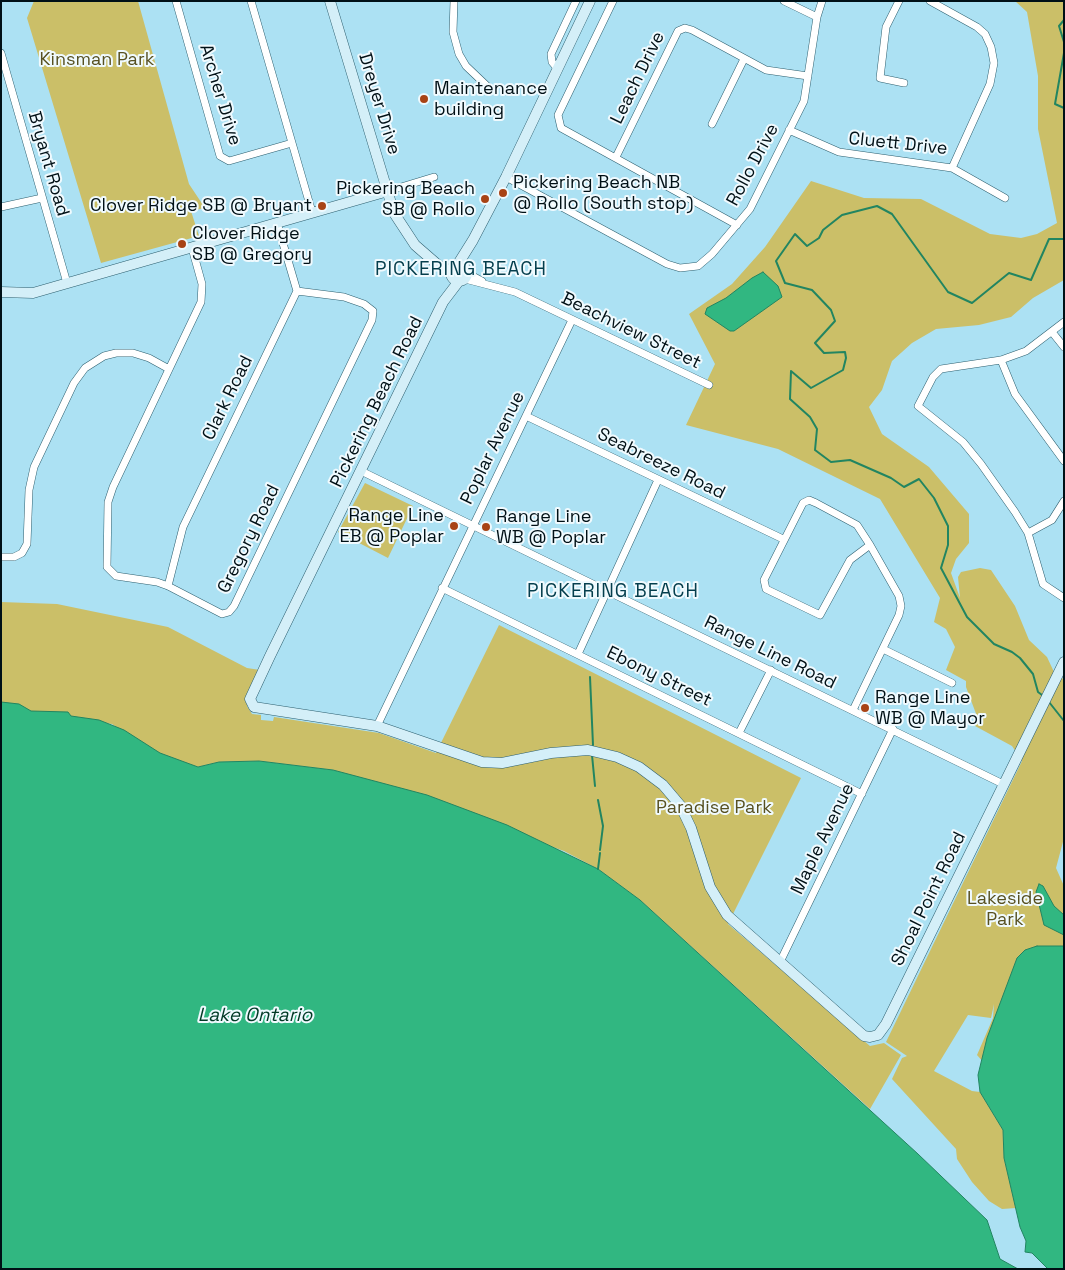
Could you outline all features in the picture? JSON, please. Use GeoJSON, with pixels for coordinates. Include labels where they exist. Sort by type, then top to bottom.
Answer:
{"type":"FeatureCollection","features":[{"type":"Feature","properties":{"kind":"street","name":"Archer Drive"},"geometry":{"type":"LineString","coordinates":[[176,1],[220,156],[229,162],[292,143]]}},
{"type":"Feature","properties":{"kind":"street"},"geometry":{"type":"LineString","coordinates":[[251,1],[312,212]]}},
{"type":"Feature","properties":{"kind":"street"},"geometry":{"type":"LineString","coordinates":[[454,1],[453,32],[459,54],[466,66],[487,86]]}},
{"type":"Feature","properties":{"kind":"street"},"geometry":{"type":"LineString","coordinates":[[557,68],[552,62],[551,54],[576,1]]}},
{"type":"Feature","properties":{"kind":"street","name":"Pickering Beach Road"},"geometry":{"type":"LineString","coordinates":[[377,726],[256,708],[252,706],[250,699],[473,240],[506,177],[590,1]]}},
{"type":"Feature","properties":{"kind":"street"},"geometry":{"type":"LineString","coordinates":[[613,1],[558,115],[561,128],[737,225]]}},
{"type":"Feature","properties":{"kind":"street"},"geometry":{"type":"LineString","coordinates":[[784,1],[817,17]]}},
{"type":"Feature","properties":{"kind":"street","name":"Rollo Drive"},"geometry":{"type":"LineString","coordinates":[[506,177],[667,264],[680,268],[690,268],[705,261],[750,209],[804,101],[817,17],[822,1]]}},
{"type":"Feature","properties":{"kind":"street"},"geometry":{"type":"LineString","coordinates":[[899,1],[886,27],[880,78],[904,83]]}},
{"type":"Feature","properties":{"kind":"street","name":"Cluett Drive"},"geometry":{"type":"LineString","coordinates":[[789,130],[839,152],[952,168],[990,84],[994,64],[991,47],[985,34],[977,27],[930,1]]}},
{"type":"Feature","properties":{"kind":"street","name":"Dreyer Drive"},"geometry":{"type":"LineString","coordinates":[[333,2],[394,213],[404,232],[415,245],[435,260],[459,272]]}},
{"type":"Feature","properties":{"kind":"street","name":"Leach Drive"},"geometry":{"type":"LineString","coordinates":[[616,157],[678,31],[685,28],[766,70],[808,76]]}},
{"type":"Feature","properties":{"kind":"street","name":"Bryant Road"},"geometry":{"type":"LineString","coordinates":[[1,53],[67,283]]}},
{"type":"Feature","properties":{"kind":"street"},"geometry":{"type":"LineString","coordinates":[[712,124],[744,59]]}},
{"type":"Feature","properties":{"kind":"street"},"geometry":{"type":"LineString","coordinates":[[952,168],[1005,198]]}},
{"type":"Feature","properties":{"kind":"street"},"geometry":{"type":"LineString","coordinates":[[1,292],[33,293],[434,177]]}},
{"type":"Feature","properties":{"kind":"street"},"geometry":{"type":"LineString","coordinates":[[1,207],[42,198]]}},
{"type":"Feature","properties":{"kind":"street"},"geometry":{"type":"LineString","coordinates":[[277,223],[297,290]]}},
{"type":"Feature","properties":{"kind":"street","name":"Gregory Road"},"geometry":{"type":"LineString","coordinates":[[192,248],[202,284],[201,302],[113,487],[108,502],[107,567],[116,576],[157,582],[222,614],[229,612],[372,320],[373,311],[364,304],[344,297],[297,290]]}},
{"type":"Feature","properties":{"kind":"street","name":"Beachview Street"},"geometry":{"type":"LineString","coordinates":[[459,272],[484,283],[515,292],[709,385]]}},
{"type":"Feature","properties":{"kind":"street","name":"Clark Road"},"geometry":{"type":"LineString","coordinates":[[168,586],[183,527],[297,290]]}},
{"type":"Feature","properties":{"kind":"street","name":"Poplar Avenue"},"geometry":{"type":"LineString","coordinates":[[377,726],[572,320]]}},
{"type":"Feature","properties":{"kind":"street"},"geometry":{"type":"LineString","coordinates":[[1064,322],[1026,350],[1001,360],[941,369],[933,377],[918,406],[963,442],[1016,512],[1028,533],[1043,584],[1049,590],[1064,598]]}},
{"type":"Feature","properties":{"kind":"street"},"geometry":{"type":"LineString","coordinates":[[1052,332],[1064,347]]}},
{"type":"Feature","properties":{"kind":"street"},"geometry":{"type":"LineString","coordinates":[[1,557],[14,558],[22,554],[27,544],[29,490],[34,467],[74,383],[85,368],[104,356],[116,353],[133,353],[170,369]]}},
{"type":"Feature","properties":{"kind":"street"},"geometry":{"type":"LineString","coordinates":[[1001,360],[1015,394],[1064,461]]}},
{"type":"Feature","properties":{"kind":"street","name":"Seabreeze Road"},"geometry":{"type":"LineString","coordinates":[[526,416],[783,539]]}},
{"type":"Feature","properties":{"kind":"street","name":"Range Line Road"},"geometry":{"type":"LineString","coordinates":[[361,471],[1003,784]]}},
{"type":"Feature","properties":{"kind":"street"},"geometry":{"type":"LineString","coordinates":[[578,654],[658,480]]}},
{"type":"Feature","properties":{"kind":"street"},"geometry":{"type":"LineString","coordinates":[[853,710],[884,649],[899,616],[901,606],[899,596],[870,545],[857,525],[809,500],[799,508],[764,580],[766,589],[820,615],[850,560],[870,545]]}},
{"type":"Feature","properties":{"kind":"street"},"geometry":{"type":"LineString","coordinates":[[1028,533],[1052,520],[1064,501]]}},
{"type":"Feature","properties":{"kind":"street","name":"Ebony Street"},"geometry":{"type":"LineString","coordinates":[[442,588],[862,794]]}},
{"type":"Feature","properties":{"kind":"street"},"geometry":{"type":"LineString","coordinates":[[884,649],[952,683]]}},
{"type":"Feature","properties":{"kind":"street","name":"Shoal Point Road"},"geometry":{"type":"LineString","coordinates":[[780,962],[864,1036],[878,1035],[906,983],[1064,662]]}},
{"type":"Feature","properties":{"kind":"street"},"geometry":{"type":"LineString","coordinates":[[739,733],[771,670]]}},
{"type":"Feature","properties":{"kind":"street"},"geometry":{"type":"LineString","coordinates":[[377,726],[482,762],[502,762],[551,753],[588,750],[617,757],[639,767],[663,785],[680,805],[691,828],[707,878],[721,907],[736,924],[780,962]]}},
{"type":"Feature","properties":{"kind":"street","name":"Maple Avenue"},"geometry":{"type":"LineString","coordinates":[[780,962],[893,729]]}},
{"type":"Feature","properties":{"kind":"green space","name":"Kinsman Park"},"geometry":{"type":"Polygon","coordinates":[[[34,1],[138,1],[189,184],[205,208],[191,211],[199,236],[101,263],[27,18],[34,1]]]}},
{"type":"Feature","properties":{"kind":"green space","name":"Lakeside Park"},"geometry":{"type":"Polygon","coordinates":[[[1015,1],[1064,1],[1064,280],[1033,298],[1011,317],[979,325],[936,329],[912,343],[892,361],[882,390],[869,407],[882,434],[929,467],[969,514],[969,543],[956,559],[951,573],[960,598],[958,577],[961,572],[980,568],[991,570],[1015,606],[1029,640],[1047,657],[1054,672],[1062,679],[1064,676],[1064,838],[1056,868],[1064,886],[1064,915],[1061,913],[1064,920],[1064,955],[984,1063],[977,1055],[993,1018],[994,1004],[991,1018],[968,1015],[934,1071],[972,1091],[980,1092],[1003,1130],[1004,1158],[1016,1208],[1002,1209],[989,1201],[972,1182],[957,1159],[956,1149],[892,1079],[902,1058],[907,1056],[886,1042],[1022,761],[1012,746],[975,726],[978,719],[966,687],[966,681],[946,670],[955,647],[946,629],[934,622],[940,598],[880,499],[778,449],[686,425],[715,364],[689,314],[732,284],[765,247],[811,181],[864,198],[921,199],[990,234],[1021,238],[1037,234],[1057,223],[1038,129],[1038,76],[1027,12],[1015,1]]]}},
{"type":"Feature","properties":{"kind":"green space"},"geometry":{"type":"Polygon","coordinates":[[[365,483],[413,506],[388,558],[338,532],[365,483]]]}},
{"type":"Feature","properties":{"kind":"green space","name":"Paradise Park"},"geometry":{"type":"Polygon","coordinates":[[[1,602],[57,604],[168,627],[247,668],[260,670],[247,698],[247,706],[252,714],[261,715],[261,720],[273,721],[274,717],[379,733],[436,753],[499,625],[801,778],[728,924],[870,1046],[884,1043],[901,1055],[870,1109],[640,900],[598,869],[564,851],[333,770],[259,761],[219,762],[198,767],[165,761],[112,724],[1,709],[1,602]]]}},
{"type":"Feature","properties":{"kind":"water"},"geometry":{"type":"Polygon","coordinates":[[[763,272],[778,286],[782,297],[734,331],[730,331],[705,314],[707,308],[726,298],[763,272]]]}},
{"type":"Feature","properties":{"kind":"water","name":"Lake Ontario"},"geometry":{"type":"Polygon","coordinates":[[[1,702],[19,704],[31,711],[68,712],[71,716],[99,720],[124,730],[160,753],[198,767],[219,762],[259,761],[333,770],[427,795],[507,825],[598,869],[640,900],[918,1154],[987,1220],[1000,1259],[1018,1269],[1,1269],[1,702]]]}},
{"type":"Feature","properties":{"kind":"water"},"geometry":{"type":"Polygon","coordinates":[[[1039,884],[1043,886],[1054,906],[1064,915],[1064,935],[1044,925],[1036,892],[1039,884]]]}},
{"type":"Feature","properties":{"kind":"water"},"geometry":{"type":"Polygon","coordinates":[[[1037,946],[1064,946],[1064,1269],[1048,1269],[1032,1253],[1025,1252],[1026,1241],[1020,1227],[1004,1158],[1003,1130],[980,1092],[978,1075],[987,1038],[1017,958],[1025,950],[1037,946]]]}},
{"type":"Feature","properties":{"kind":"waterway"},"geometry":{"type":"LineString","coordinates":[[1064,20],[1059,26],[1064,42]]}},
{"type":"Feature","properties":{"kind":"waterway"},"geometry":{"type":"LineString","coordinates":[[1064,53],[1055,104],[1064,108]]}},
{"type":"Feature","properties":{"kind":"waterway"},"geometry":{"type":"LineString","coordinates":[[1042,695],[1038,692],[1033,674],[1020,658],[994,644],[967,617],[941,568],[948,545],[948,526],[934,498],[919,479],[904,487],[891,478],[850,460],[831,462],[815,450],[817,429],[810,417],[790,399],[791,371],[811,388],[843,370],[846,358],[845,352],[824,353],[815,343],[835,321],[831,310],[812,290],[785,283],[776,261],[795,234],[807,246],[819,238],[823,230],[842,215],[877,206],[892,214],[948,292],[972,303],[1009,273],[1031,280],[1049,239],[1064,239]]}},
{"type":"Feature","properties":{"kind":"waterway"},"geometry":{"type":"LineString","coordinates":[[590,677],[593,745]]}},
{"type":"Feature","properties":{"kind":"waterway"},"geometry":{"type":"LineString","coordinates":[[1049,702],[1064,721]]}},
{"type":"Feature","properties":{"kind":"waterway"},"geometry":{"type":"LineString","coordinates":[[592,755],[595,786]]}},
{"type":"Feature","properties":{"kind":"waterway"},"geometry":{"type":"LineString","coordinates":[[598,800],[603,826],[600,850]]}},
{"type":"Feature","properties":{"kind":"waterway"},"geometry":{"type":"LineString","coordinates":[[598,869],[600,853]]}},
{"type":"Feature","properties":{"kind":"place","name":"Maintenance building"},"geometry":{"type":"Point","coordinates":[424,99]}},
{"type":"Feature","properties":{"kind":"place","name":"Pickering Beach NB @ Rollo (South stop)"},"geometry":{"type":"Point","coordinates":[503,193]}},
{"type":"Feature","properties":{"kind":"place","name":"Pickering Beach SB @ Rollo"},"geometry":{"type":"Point","coordinates":[485,199]}},
{"type":"Feature","properties":{"kind":"place","name":"Clover Ridge SB @ Bryant"},"geometry":{"type":"Point","coordinates":[322,206]}},
{"type":"Feature","properties":{"kind":"place","name":"Clover Ridge SB @ Gregory"},"geometry":{"type":"Point","coordinates":[182,244]}},
{"type":"Feature","properties":{"kind":"place","name":"Range Line EB @ Poplar"},"geometry":{"type":"Point","coordinates":[454,526]}},
{"type":"Feature","properties":{"kind":"place","name":"Range Line WB @ Poplar"},"geometry":{"type":"Point","coordinates":[486,527]}},
{"type":"Feature","properties":{"kind":"place","name":"Range Line WB @ Mayor"},"geometry":{"type":"Point","coordinates":[865,708]}},
{"type":"Feature","properties":{"kind":"district","name":"PICKERING BEACH"},"geometry":{"type":"Point","coordinates":[461,270]}},
{"type":"Feature","properties":{"kind":"district","name":"PICKERING BEACH"},"geometry":{"type":"Point","coordinates":[613,592]}}]}
